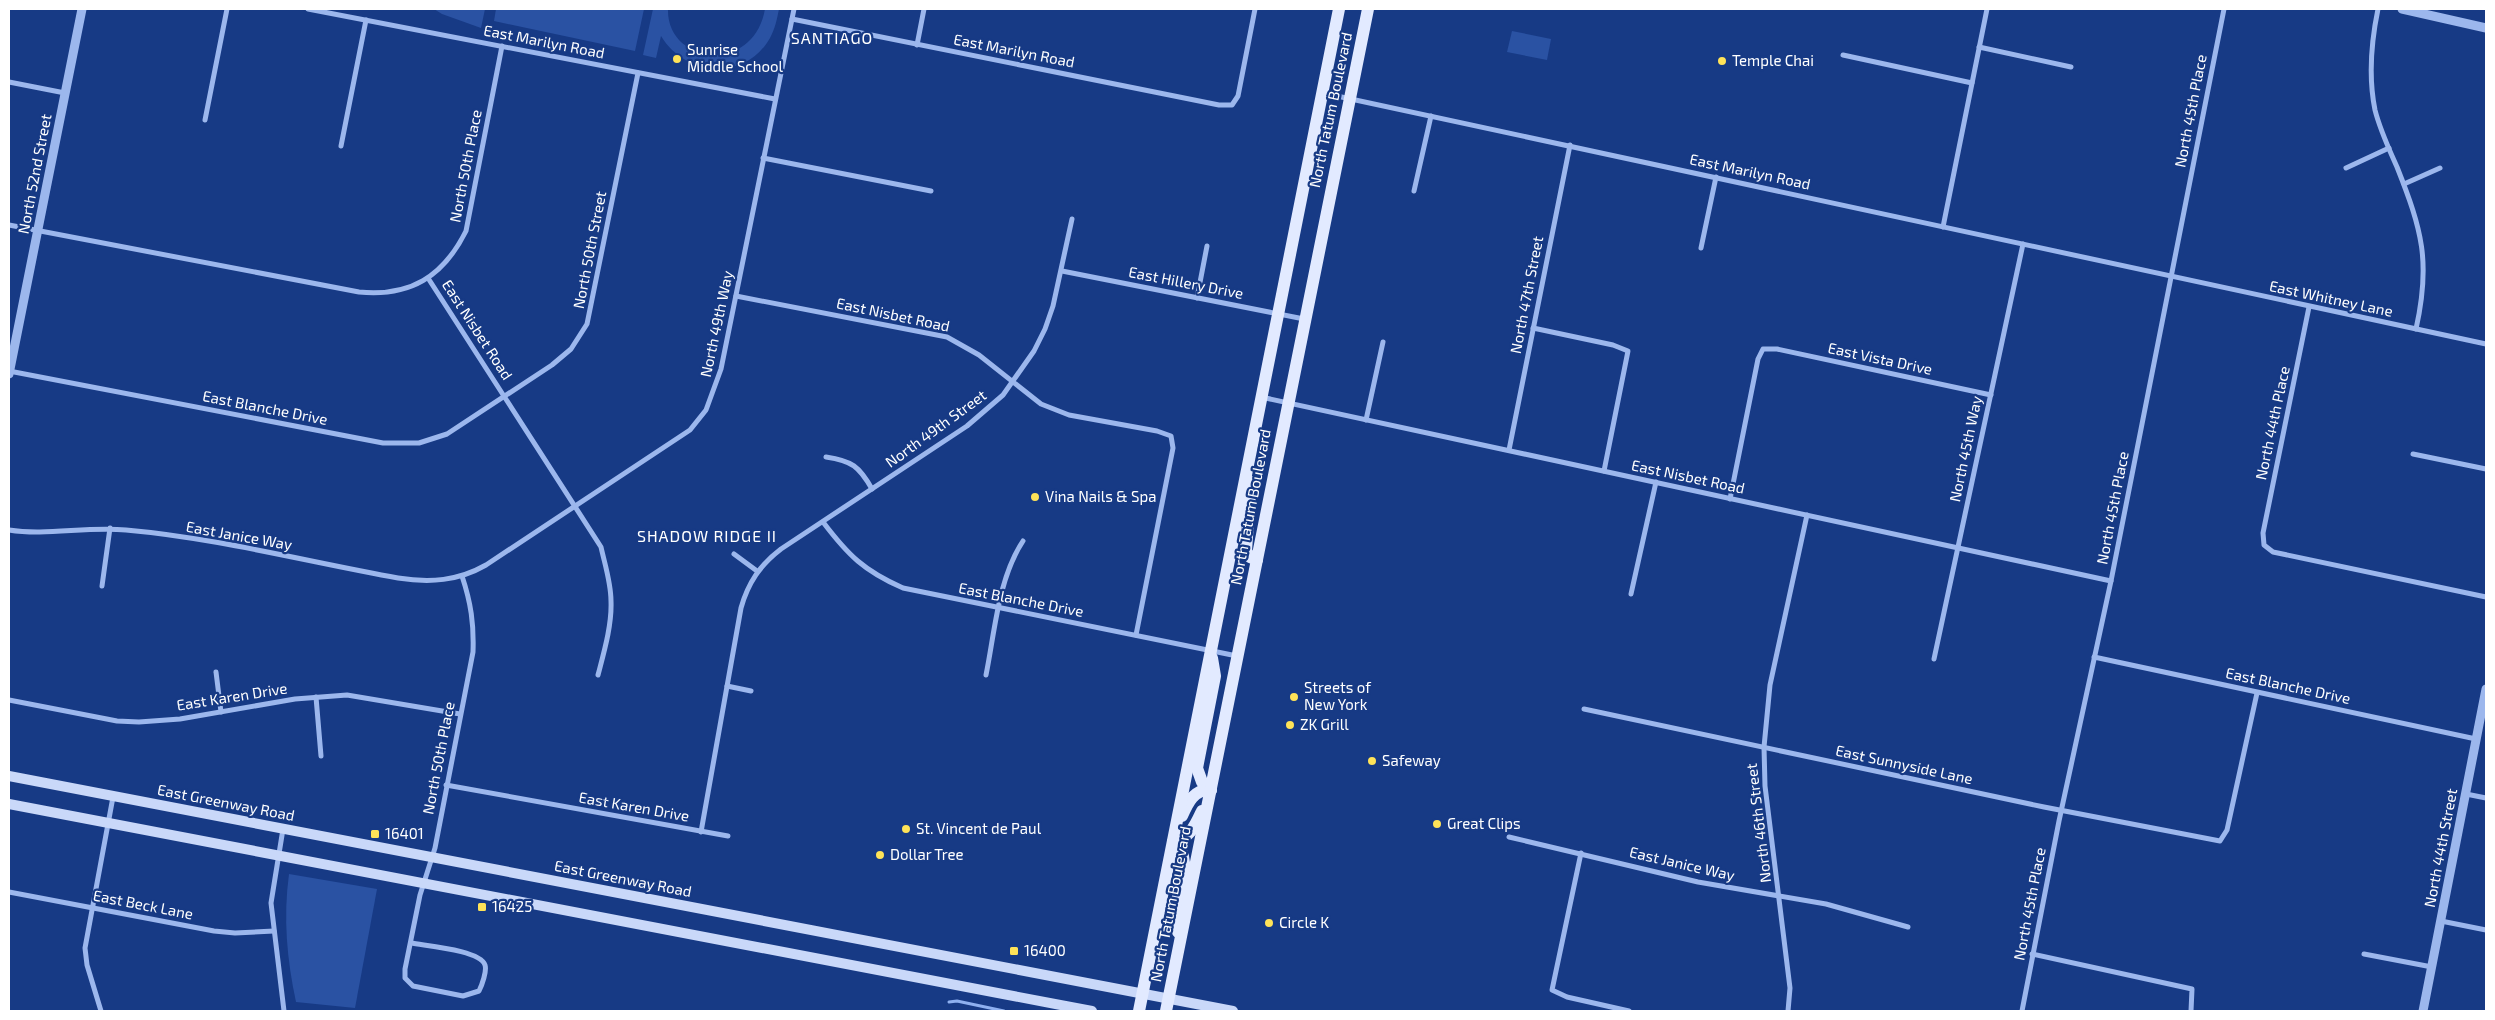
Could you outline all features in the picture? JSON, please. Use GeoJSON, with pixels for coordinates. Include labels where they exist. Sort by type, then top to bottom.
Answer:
{"type":"FeatureCollection","features":[{"type":"Feature","properties":{"kind":"main road","name":"North Tatum Boulevard"},"geometry":{"type":"LineString","coordinates":[[1139,1011],[1339,9]]}},
{"type":"Feature","properties":{"kind":"main road","name":"North Tatum Boulevard"},"geometry":{"type":"LineString","coordinates":[[1166,1011],[1368,9]]}},
{"type":"Feature","properties":{"kind":"main road"},"geometry":{"type":"LineString","coordinates":[[1247,468],[1250,494],[1246,551],[1250,557],[1257,560]]}},
{"type":"Feature","properties":{"kind":"main road"},"geometry":{"type":"LineString","coordinates":[[1210,650],[1215,676],[1197,768],[1202,782],[1211,790]]}},
{"type":"Feature","properties":{"kind":"main road","name":"East Greenway Road"},"geometry":{"type":"LineString","coordinates":[[9,776],[1233,1011]]}},
{"type":"Feature","properties":{"kind":"main road"},"geometry":{"type":"LineString","coordinates":[[1179,949],[1176,908],[1184,858],[1180,848],[1173,842],[1187,805],[1194,795],[1199,791],[1211,790]]}},
{"type":"Feature","properties":{"kind":"main road"},"geometry":{"type":"LineString","coordinates":[[9,804],[1092,1011]]}},
{"type":"Feature","properties":{"kind":"street","name":"North 52nd Street"},"geometry":{"type":"LineString","coordinates":[[9,372],[82,9]]}},
{"type":"Feature","properties":{"kind":"street"},"geometry":{"type":"LineString","coordinates":[[205,120],[226,9]]}},
{"type":"Feature","properties":{"kind":"street","name":"East Marilyn Road"},"geometry":{"type":"LineString","coordinates":[[308,9],[775,99]]}},
{"type":"Feature","properties":{"kind":"street","name":"North 49th Way"},"geometry":{"type":"LineString","coordinates":[[462,576],[486,565],[690,430],[706,410],[721,369],[794,9]]}},
{"type":"Feature","properties":{"kind":"street"},"geometry":{"type":"LineString","coordinates":[[917,44],[924,9]]}},
{"type":"Feature","properties":{"kind":"street","name":"East Marilyn Road"},"geometry":{"type":"LineString","coordinates":[[792,19],[1219,105],[1232,105],[1238,96],[1255,9]]}},
{"type":"Feature","properties":{"kind":"street"},"geometry":{"type":"LineString","coordinates":[[1943,227],[1987,9]]}},
{"type":"Feature","properties":{"kind":"street","name":"North 45th Place"},"geometry":{"type":"LineString","coordinates":[[2022,1011],[2061,811],[2111,580],[2224,9]]}},
{"type":"Feature","properties":{"kind":"street"},"geometry":{"type":"LineString","coordinates":[[2378,9],[2370,68],[2376,112],[2415,213],[2423,249],[2425,284],[2416,329]]}},
{"type":"Feature","properties":{"kind":"street"},"geometry":{"type":"LineString","coordinates":[[2402,9],[2486,28]]}},
{"type":"Feature","properties":{"kind":"street"},"geometry":{"type":"LineString","coordinates":[[341,146],[366,20]]}},
{"type":"Feature","properties":{"kind":"street","name":"North 50th Place"},"geometry":{"type":"LineString","coordinates":[[428,278],[450,258],[466,231],[502,46]]}},
{"type":"Feature","properties":{"kind":"street"},"geometry":{"type":"LineString","coordinates":[[1979,47],[2070,67]]}},
{"type":"Feature","properties":{"kind":"street"},"geometry":{"type":"LineString","coordinates":[[1843,55],[1972,83]]}},
{"type":"Feature","properties":{"kind":"street","name":"North 50th Street"},"geometry":{"type":"LineString","coordinates":[[505,396],[552,365],[571,349],[588,324],[638,73]]}},
{"type":"Feature","properties":{"kind":"street"},"geometry":{"type":"LineString","coordinates":[[9,82],[65,93]]}},
{"type":"Feature","properties":{"kind":"street","name":"East Marilyn Road"},"geometry":{"type":"LineString","coordinates":[[1323,93],[2171,276]]}},
{"type":"Feature","properties":{"kind":"street"},"geometry":{"type":"LineString","coordinates":[[1414,191],[1431,116]]}},
{"type":"Feature","properties":{"kind":"street","name":"North 47th Street"},"geometry":{"type":"LineString","coordinates":[[1508,450],[1570,145]]}},
{"type":"Feature","properties":{"kind":"street"},"geometry":{"type":"LineString","coordinates":[[2346,168],[2389,148]]}},
{"type":"Feature","properties":{"kind":"street"},"geometry":{"type":"LineString","coordinates":[[763,158],[932,191]]}},
{"type":"Feature","properties":{"kind":"street"},"geometry":{"type":"LineString","coordinates":[[2404,184],[2440,168]]}},
{"type":"Feature","properties":{"kind":"street"},"geometry":{"type":"LineString","coordinates":[[1701,248],[1716,177]]}},
{"type":"Feature","properties":{"kind":"street","name":"North 49th Street"},"geometry":{"type":"LineString","coordinates":[[701,832],[744,596],[757,572],[769,558],[967,426],[1003,395],[1034,351],[1045,329],[1062,271],[1072,219]]}},
{"type":"Feature","properties":{"kind":"street","name":"East Nisbet Road"},"geometry":{"type":"LineString","coordinates":[[9,225],[359,292],[378,294],[398,291],[428,278],[601,547],[608,576],[611,602],[598,675]]}},
{"type":"Feature","properties":{"kind":"street","name":"North 45th Way"},"geometry":{"type":"LineString","coordinates":[[1934,659],[2022,244]]}},
{"type":"Feature","properties":{"kind":"street"},"geometry":{"type":"LineString","coordinates":[[1197,298],[1207,246]]}},
{"type":"Feature","properties":{"kind":"street","name":"East Hillery Drive"},"geometry":{"type":"LineString","coordinates":[[1062,271],[1305,319]]}},
{"type":"Feature","properties":{"kind":"street","name":"East Whitney Lane"},"geometry":{"type":"LineString","coordinates":[[2171,276],[2486,344]]}},
{"type":"Feature","properties":{"kind":"street","name":"East Nisbet Road"},"geometry":{"type":"LineString","coordinates":[[736,296],[947,337],[979,355],[1041,404],[1069,415],[1157,431],[1171,436],[1173,448],[1136,636]]}},
{"type":"Feature","properties":{"kind":"street","name":"North 44th Place"},"geometry":{"type":"LineString","coordinates":[[2309,306],[2263,533],[2264,545],[2273,552],[2486,597]]}},
{"type":"Feature","properties":{"kind":"street"},"geometry":{"type":"LineString","coordinates":[[1533,328],[1613,345],[1628,351],[1604,471]]}},
{"type":"Feature","properties":{"kind":"street"},"geometry":{"type":"LineString","coordinates":[[1366,420],[1383,342]]}},
{"type":"Feature","properties":{"kind":"street","name":"East Vista Drive"},"geometry":{"type":"LineString","coordinates":[[1730,499],[1758,359],[1763,349],[1777,349],[1990,395]]}},
{"type":"Feature","properties":{"kind":"street","name":"East Blanche Drive"},"geometry":{"type":"LineString","coordinates":[[9,372],[374,441],[403,444],[431,441],[447,434],[505,396]]}},
{"type":"Feature","properties":{"kind":"street","name":"East Nisbet Road"},"geometry":{"type":"LineString","coordinates":[[1261,397],[2111,580]]}},
{"type":"Feature","properties":{"kind":"street"},"geometry":{"type":"LineString","coordinates":[[2413,454],[2486,469]]}},
{"type":"Feature","properties":{"kind":"street"},"geometry":{"type":"LineString","coordinates":[[826,457],[854,464],[872,489]]}},
{"type":"Feature","properties":{"kind":"street"},"geometry":{"type":"LineString","coordinates":[[1631,594],[1656,482]]}},
{"type":"Feature","properties":{"kind":"street","name":"North 46th Street"},"geometry":{"type":"LineString","coordinates":[[1788,1011],[1790,988],[1765,786],[1764,747],[1770,685],[1807,515]]}},
{"type":"Feature","properties":{"kind":"street","name":"East Blanche Drive"},"geometry":{"type":"LineString","coordinates":[[823,522],[848,554],[886,581],[902,588],[1237,656]]}},
{"type":"Feature","properties":{"kind":"street"},"geometry":{"type":"LineString","coordinates":[[102,586],[110,528]]}},
{"type":"Feature","properties":{"kind":"street","name":"East Janice Way"},"geometry":{"type":"LineString","coordinates":[[9,530],[110,528],[246,549],[420,581],[445,580],[462,576]]}},
{"type":"Feature","properties":{"kind":"street"},"geometry":{"type":"LineString","coordinates":[[986,675],[999,608],[1014,555],[1024,542]]}},
{"type":"Feature","properties":{"kind":"street"},"geometry":{"type":"LineString","coordinates":[[734,554],[757,572]]}},
{"type":"Feature","properties":{"kind":"street","name":"North 50th Place"},"geometry":{"type":"LineString","coordinates":[[411,943],[477,956],[485,964],[486,968],[479,991],[463,996],[413,986],[405,978],[411,943],[424,884],[432,858],[473,652],[474,625],[472,608],[462,576]]}},
{"type":"Feature","properties":{"kind":"street","name":"East Blanche Drive"},"geometry":{"type":"LineString","coordinates":[[2094,657],[2476,739]]}},
{"type":"Feature","properties":{"kind":"street"},"geometry":{"type":"LineString","coordinates":[[216,672],[222,712]]}},
{"type":"Feature","properties":{"kind":"street"},"geometry":{"type":"LineString","coordinates":[[727,686],[752,691]]}},
{"type":"Feature","properties":{"kind":"street","name":"North 44th Street"},"geometry":{"type":"LineString","coordinates":[[2423,1011],[2486,690]]}},
{"type":"Feature","properties":{"kind":"street","name":"East Sunnyside Lane"},"geometry":{"type":"LineString","coordinates":[[1584,709],[2061,811],[2220,841],[2227,830],[2257,693]]}},
{"type":"Feature","properties":{"kind":"street","name":"East Karen Drive"},"geometry":{"type":"LineString","coordinates":[[9,700],[117,721],[180,719],[316,697],[347,695],[460,714]]}},
{"type":"Feature","properties":{"kind":"street"},"geometry":{"type":"LineString","coordinates":[[316,697],[321,756]]}},
{"type":"Feature","properties":{"kind":"street","name":"East Karen Drive"},"geometry":{"type":"LineString","coordinates":[[446,785],[728,836]]}},
{"type":"Feature","properties":{"kind":"street"},"geometry":{"type":"LineString","coordinates":[[2466,794],[2486,798]]}},
{"type":"Feature","properties":{"kind":"street"},"geometry":{"type":"LineString","coordinates":[[101,1011],[87,966],[85,948],[112,797]]}},
{"type":"Feature","properties":{"kind":"street"},"geometry":{"type":"LineString","coordinates":[[283,829],[271,903],[284,1011]]}},
{"type":"Feature","properties":{"kind":"street","name":"East Janice Way"},"geometry":{"type":"LineString","coordinates":[[1509,837],[1580,852],[1698,882],[1826,904],[1908,926]]}},
{"type":"Feature","properties":{"kind":"street"},"geometry":{"type":"LineString","coordinates":[[1580,852],[1552,990],[1567,997],[1629,1011]]}},
{"type":"Feature","properties":{"kind":"street","name":"East Beck Lane"},"geometry":{"type":"LineString","coordinates":[[9,892],[214,931],[235,933],[274,931]]}},
{"type":"Feature","properties":{"kind":"street"},"geometry":{"type":"LineString","coordinates":[[2441,921],[2486,930]]}},
{"type":"Feature","properties":{"kind":"street"},"geometry":{"type":"LineString","coordinates":[[2032,954],[2192,989],[2191,1011]]}},
{"type":"Feature","properties":{"kind":"street"},"geometry":{"type":"LineString","coordinates":[[2364,954],[2432,967]]}},
{"type":"Feature","properties":{"kind":"shaded area"},"geometry":{"type":"Polygon","coordinates":[[[434,9],[485,9],[481,28],[442,14],[434,9]]]}},
{"type":"Feature","properties":{"kind":"shaded area"},"geometry":{"type":"Polygon","coordinates":[[[496,9],[644,9],[635,51],[494,21],[496,9]]]}},
{"type":"Feature","properties":{"kind":"shaded area"},"geometry":{"type":"Polygon","coordinates":[[[653,9],[668,9],[671,28],[681,42],[695,51],[711,55],[729,53],[744,45],[757,30],[765,9],[779,9],[772,35],[759,52],[746,62],[731,67],[715,68],[699,66],[685,59],[672,49],[661,36],[656,58],[643,55],[653,9]]]}},
{"type":"Feature","properties":{"kind":"shaded area"},"geometry":{"type":"Polygon","coordinates":[[[1512,31],[1551,39],[1547,60],[1507,52],[1512,31]]]}},
{"type":"Feature","properties":{"kind":"shaded area"},"geometry":{"type":"Polygon","coordinates":[[[289,874],[377,889],[355,1008],[296,1002],[290,970],[286,923],[289,874]]]}},
{"type":"Feature","properties":{"kind":"waterway"},"geometry":{"type":"LineString","coordinates":[[949,1002],[957,1001],[1004,1011]]}},
{"type":"Feature","properties":{"kind":"place","name":"Sunrise Middle School"},"geometry":{"type":"Point","coordinates":[677,59]}},
{"type":"Feature","properties":{"kind":"place","name":"Temple Chai"},"geometry":{"type":"Point","coordinates":[1722,61]}},
{"type":"Feature","properties":{"kind":"place","name":"Vina Nails & Spa"},"geometry":{"type":"Point","coordinates":[1035,497]}},
{"type":"Feature","properties":{"kind":"place","name":"Streets of New York"},"geometry":{"type":"Point","coordinates":[1294,697]}},
{"type":"Feature","properties":{"kind":"place","name":"ZK Grill"},"geometry":{"type":"Point","coordinates":[1290,725]}},
{"type":"Feature","properties":{"kind":"place","name":"Safeway"},"geometry":{"type":"Point","coordinates":[1372,761]}},
{"type":"Feature","properties":{"kind":"place","name":"Great Clips"},"geometry":{"type":"Point","coordinates":[1437,824]}},
{"type":"Feature","properties":{"kind":"place","name":"St. Vincent de Paul"},"geometry":{"type":"Point","coordinates":[906,829]}},
{"type":"Feature","properties":{"kind":"place","name":"16401"},"geometry":{"type":"Point","coordinates":[375,834]}},
{"type":"Feature","properties":{"kind":"place","name":"Dollar Tree"},"geometry":{"type":"Point","coordinates":[880,855]}},
{"type":"Feature","properties":{"kind":"place","name":"16425"},"geometry":{"type":"Point","coordinates":[482,907]}},
{"type":"Feature","properties":{"kind":"place","name":"Circle K"},"geometry":{"type":"Point","coordinates":[1269,923]}},
{"type":"Feature","properties":{"kind":"place","name":"16400"},"geometry":{"type":"Point","coordinates":[1014,951]}},
{"type":"Feature","properties":{"kind":"district","name":"SANTIAGO"},"geometry":{"type":"Point","coordinates":[832,38]}},
{"type":"Feature","properties":{"kind":"district","name":"SHADOW RIDGE II"},"geometry":{"type":"Point","coordinates":[707,536]}}]}
